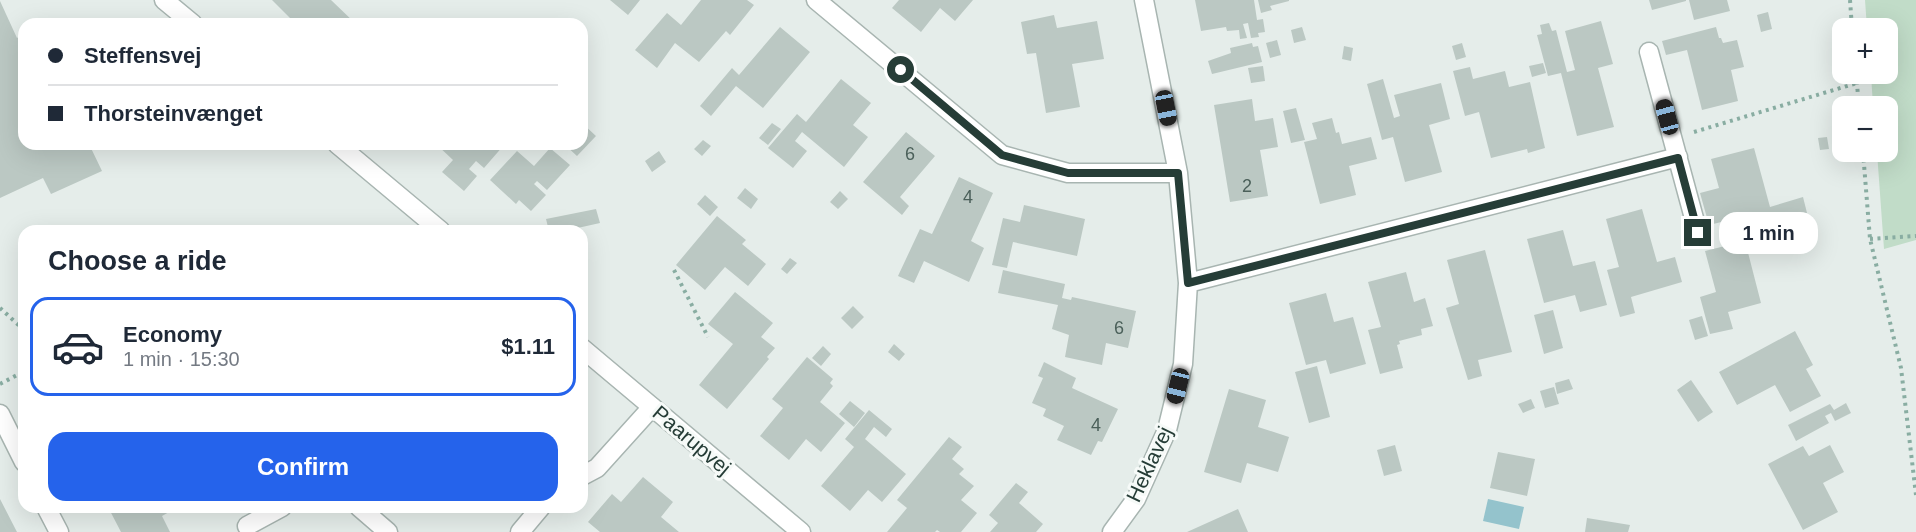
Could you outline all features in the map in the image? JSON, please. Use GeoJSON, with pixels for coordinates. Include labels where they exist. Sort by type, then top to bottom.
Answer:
{"type":"FeatureCollection","features":[{"type":"Feature","properties":{"kind":"street"},"geometry":{"type":"LineString","coordinates":[[164,0],[186,18]]}},
{"type":"Feature","properties":{"kind":"street"},"geometry":{"type":"LineString","coordinates":[[816,0],[1002,155],[1068,173],[1178,173]]}},
{"type":"Feature","properties":{"kind":"street","name":"Heklavej"},"geometry":{"type":"LineString","coordinates":[[1112,532],[1136,499],[1167,430],[1183,364],[1188,283],[1178,173],[1144,0]]}},
{"type":"Feature","properties":{"kind":"street"},"geometry":{"type":"LineString","coordinates":[[1649,52],[1698,233]]}},
{"type":"Feature","properties":{"kind":"street"},"geometry":{"type":"LineString","coordinates":[[344,150],[434,225]]}},
{"type":"Feature","properties":{"kind":"street"},"geometry":{"type":"LineString","coordinates":[[1188,283],[1678,158]]}},
{"type":"Feature","properties":{"kind":"street","name":"Paarupvej"},"geometry":{"type":"LineString","coordinates":[[588,353],[801,532]]}},
{"type":"Feature","properties":{"kind":"street"},"geometry":{"type":"LineString","coordinates":[[588,473],[597,468],[652,407]]}},
{"type":"Feature","properties":{"kind":"street"},"geometry":{"type":"LineString","coordinates":[[0,414],[18,450]]}},
{"type":"Feature","properties":{"kind":"street"},"geometry":{"type":"LineString","coordinates":[[49,513],[59,532]]}},
{"type":"Feature","properties":{"kind":"street"},"geometry":{"type":"LineString","coordinates":[[247,526],[271,513]]}},
{"type":"Feature","properties":{"kind":"street"},"geometry":{"type":"LineString","coordinates":[[366,513],[388,532]]}},
{"type":"Feature","properties":{"kind":"street"},"geometry":{"type":"LineString","coordinates":[[520,532],[536,513]]}},
{"type":"Feature","properties":{"kind":"path"},"geometry":{"type":"LineString","coordinates":[[1850,0],[1851,18]]}},
{"type":"Feature","properties":{"kind":"path"},"geometry":{"type":"LineString","coordinates":[[1673,138],[1850,84]]}},
{"type":"Feature","properties":{"kind":"path"},"geometry":{"type":"LineString","coordinates":[[1864,162],[1870,239],[1901,368],[1916,495]]}},
{"type":"Feature","properties":{"kind":"path"},"geometry":{"type":"LineString","coordinates":[[1870,239],[1916,236]]}},
{"type":"Feature","properties":{"kind":"path"},"geometry":{"type":"LineString","coordinates":[[674,270],[708,337]]}},
{"type":"Feature","properties":{"kind":"path"},"geometry":{"type":"LineString","coordinates":[[0,308],[18,324]]}},
{"type":"Feature","properties":{"kind":"path"},"geometry":{"type":"LineString","coordinates":[[0,384],[18,375]]}},
{"type":"Feature","properties":{"kind":"green space"},"geometry":{"type":"Polygon","coordinates":[[[1865,0],[1916,0],[1916,240],[1884,249],[1878,162],[1898,162],[1898,96],[1872,96],[1872,84],[1898,84],[1898,18],[1866,18],[1865,0]]]}},
{"type":"Feature","properties":{"kind":"water"},"geometry":{"type":"Polygon","coordinates":[[[1488,499],[1524,507],[1519,529],[1483,521],[1488,499]]]}},
{"type":"Feature","properties":{"kind":"building"},"geometry":{"type":"Polygon","coordinates":[[[272,0],[331,0],[350,18],[290,18],[272,0]]]}},
{"type":"Feature","properties":{"kind":"building"},"geometry":{"type":"Polygon","coordinates":[[[610,0],[640,0],[628,15],[610,0]]]}},
{"type":"Feature","properties":{"kind":"building"},"geometry":{"type":"Polygon","coordinates":[[[701,0],[747,0],[754,5],[730,35],[726,31],[699,62],[675,43],[657,68],[635,50],[667,13],[681,25],[701,0]]]}},
{"type":"Feature","properties":{"kind":"building"},"geometry":{"type":"Polygon","coordinates":[[[899,0],[973,0],[955,21],[940,8],[921,32],[892,8],[899,0]]]}},
{"type":"Feature","properties":{"kind":"building"},"geometry":{"type":"Polygon","coordinates":[[[1195,0],[1254,0],[1257,20],[1263,19],[1265,32],[1258,33],[1259,37],[1251,38],[1248,23],[1243,24],[1247,38],[1240,39],[1239,30],[1227,31],[1226,27],[1201,31],[1195,0]]]}},
{"type":"Feature","properties":{"kind":"building"},"geometry":{"type":"Polygon","coordinates":[[[1258,0],[1289,1],[1270,6],[1272,10],[1261,13],[1258,0]]]}},
{"type":"Feature","properties":{"kind":"building"},"geometry":{"type":"Polygon","coordinates":[[[1649,0],[1686,0],[1686,1],[1652,10],[1649,0]]]}},
{"type":"Feature","properties":{"kind":"building"},"geometry":{"type":"Polygon","coordinates":[[[1689,0],[1727,0],[1730,11],[1694,20],[1689,0]]]}},
{"type":"Feature","properties":{"kind":"building"},"geometry":{"type":"Polygon","coordinates":[[[0,1],[18,37],[18,150],[92,150],[102,171],[51,194],[43,178],[0,198],[0,1]]]}},
{"type":"Feature","properties":{"kind":"building"},"geometry":{"type":"Polygon","coordinates":[[[1768,12],[1772,29],[1761,32],[1757,15],[1768,12]]]}},
{"type":"Feature","properties":{"kind":"building"},"geometry":{"type":"Polygon","coordinates":[[[1054,15],[1057,28],[1097,21],[1104,59],[1072,64],[1080,107],[1046,113],[1036,53],[1027,54],[1021,22],[1054,15]]]}},
{"type":"Feature","properties":{"kind":"building"},"geometry":{"type":"Polygon","coordinates":[[[1601,21],[1613,64],[1598,68],[1614,127],[1577,136],[1561,73],[1548,76],[1537,35],[1542,34],[1540,25],[1549,23],[1552,31],[1556,30],[1567,72],[1575,70],[1565,31],[1601,21]]]}},
{"type":"Feature","properties":{"kind":"building"},"geometry":{"type":"Polygon","coordinates":[[[780,27],[810,52],[763,108],[736,86],[711,116],[700,106],[732,68],[739,75],[780,27]]]}},
{"type":"Feature","properties":{"kind":"building"},"geometry":{"type":"Polygon","coordinates":[[[1302,27],[1306,40],[1294,43],[1291,30],[1302,27]]]}},
{"type":"Feature","properties":{"kind":"building"},"geometry":{"type":"Polygon","coordinates":[[[1716,27],[1723,43],[1737,40],[1744,67],[1731,70],[1738,101],[1702,110],[1687,50],[1666,55],[1662,41],[1716,27]]]}},
{"type":"Feature","properties":{"kind":"building"},"geometry":{"type":"Polygon","coordinates":[[[1277,40],[1281,55],[1270,58],[1266,43],[1277,40]]]}},
{"type":"Feature","properties":{"kind":"building"},"geometry":{"type":"Polygon","coordinates":[[[1252,43],[1253,47],[1258,46],[1262,62],[1212,74],[1208,61],[1231,53],[1230,48],[1252,43]]]}},
{"type":"Feature","properties":{"kind":"building"},"geometry":{"type":"Polygon","coordinates":[[[1462,43],[1466,57],[1456,60],[1452,46],[1462,43]]]}},
{"type":"Feature","properties":{"kind":"building"},"geometry":{"type":"Polygon","coordinates":[[[1344,46],[1353,48],[1351,61],[1342,59],[1344,46]]]}},
{"type":"Feature","properties":{"kind":"building"},"geometry":{"type":"Polygon","coordinates":[[[1543,63],[1546,73],[1532,77],[1529,66],[1543,63]]]}},
{"type":"Feature","properties":{"kind":"building"},"geometry":{"type":"Polygon","coordinates":[[[1263,66],[1265,81],[1251,83],[1248,68],[1263,66]]]}},
{"type":"Feature","properties":{"kind":"building"},"geometry":{"type":"Polygon","coordinates":[[[1470,67],[1473,79],[1505,71],[1509,87],[1530,82],[1545,148],[1528,153],[1527,149],[1491,158],[1479,112],[1465,116],[1453,71],[1470,67]]]}},
{"type":"Feature","properties":{"kind":"building"},"geometry":{"type":"Polygon","coordinates":[[[841,79],[871,103],[853,125],[868,137],[844,167],[802,132],[795,141],[807,151],[793,168],[768,148],[797,114],[806,122],[841,79]]]}},
{"type":"Feature","properties":{"kind":"building"},"geometry":{"type":"Polygon","coordinates":[[[1383,79],[1394,118],[1400,116],[1394,95],[1441,83],[1450,119],[1429,125],[1442,172],[1405,182],[1393,137],[1382,140],[1367,84],[1383,79]]]}},
{"type":"Feature","properties":{"kind":"building"},"geometry":{"type":"Polygon","coordinates":[[[1252,99],[1255,121],[1273,118],[1278,147],[1260,150],[1268,196],[1230,202],[1214,105],[1252,99]]]}},
{"type":"Feature","properties":{"kind":"building"},"geometry":{"type":"Polygon","coordinates":[[[1296,108],[1305,140],[1291,143],[1283,111],[1296,108]]]}},
{"type":"Feature","properties":{"kind":"building"},"geometry":{"type":"Polygon","coordinates":[[[1332,118],[1342,144],[1371,137],[1377,159],[1349,166],[1356,195],[1320,204],[1304,142],[1317,139],[1312,123],[1332,118]]]}},
{"type":"Feature","properties":{"kind":"building"},"geometry":{"type":"Polygon","coordinates":[[[772,123],[781,129],[768,145],[759,138],[772,123]]]}},
{"type":"Feature","properties":{"kind":"building"},"geometry":{"type":"Polygon","coordinates":[[[588,129],[596,136],[588,144],[588,129]]]}},
{"type":"Feature","properties":{"kind":"building"},"geometry":{"type":"Polygon","coordinates":[[[906,132],[935,156],[900,197],[909,206],[902,215],[863,182],[906,132]]]}},
{"type":"Feature","properties":{"kind":"building"},"geometry":{"type":"Polygon","coordinates":[[[1827,137],[1829,149],[1820,150],[1818,138],[1827,137]]]}},
{"type":"Feature","properties":{"kind":"building"},"geometry":{"type":"Polygon","coordinates":[[[703,140],[711,146],[702,156],[694,149],[703,140]]]}},
{"type":"Feature","properties":{"kind":"building"},"geometry":{"type":"Polygon","coordinates":[[[1754,148],[1770,207],[1803,197],[1807,213],[1749,227],[1746,216],[1709,225],[1700,193],[1719,188],[1711,159],[1754,148]]]}},
{"type":"Feature","properties":{"kind":"building"},"geometry":{"type":"Polygon","coordinates":[[[442,150],[500,150],[484,168],[476,161],[469,169],[477,176],[464,191],[442,172],[453,160],[442,150]]]}},
{"type":"Feature","properties":{"kind":"building"},"geometry":{"type":"Polygon","coordinates":[[[548,150],[552,150],[570,165],[547,190],[537,181],[534,184],[546,195],[531,211],[519,200],[516,204],[490,180],[517,151],[534,166],[548,150]]]}},
{"type":"Feature","properties":{"kind":"building"},"geometry":{"type":"Polygon","coordinates":[[[570,150],[583,150],[577,156],[570,150]]]}},
{"type":"Feature","properties":{"kind":"building"},"geometry":{"type":"Polygon","coordinates":[[[659,151],[666,162],[652,172],[645,161],[659,151]]]}},
{"type":"Feature","properties":{"kind":"building"},"geometry":{"type":"Polygon","coordinates":[[[959,177],[993,193],[971,241],[984,248],[969,282],[924,261],[914,283],[898,276],[920,229],[932,234],[959,177]]]}},
{"type":"Feature","properties":{"kind":"building"},"geometry":{"type":"Polygon","coordinates":[[[745,188],[758,199],[751,209],[737,198],[745,188]]]}},
{"type":"Feature","properties":{"kind":"building"},"geometry":{"type":"Polygon","coordinates":[[[840,191],[848,199],[838,209],[830,202],[840,191]]]}},
{"type":"Feature","properties":{"kind":"building"},"geometry":{"type":"Polygon","coordinates":[[[705,195],[718,207],[710,216],[697,204],[705,195]]]}},
{"type":"Feature","properties":{"kind":"building"},"geometry":{"type":"Polygon","coordinates":[[[1024,205],[1085,219],[1077,256],[1013,242],[1007,268],[992,265],[1003,218],[1020,222],[1024,205]]]}},
{"type":"Feature","properties":{"kind":"building"},"geometry":{"type":"Polygon","coordinates":[[[596,209],[600,223],[588,226],[548,225],[546,219],[596,209]]]}},
{"type":"Feature","properties":{"kind":"building"},"geometry":{"type":"Polygon","coordinates":[[[1642,209],[1657,262],[1675,257],[1682,282],[1631,297],[1635,313],[1620,317],[1607,270],[1619,267],[1606,219],[1642,209]]]}},
{"type":"Feature","properties":{"kind":"building"},"geometry":{"type":"Polygon","coordinates":[[[717,216],[746,240],[742,244],[766,264],[748,286],[725,267],[705,290],[676,265],[717,216]]]}},
{"type":"Feature","properties":{"kind":"building"},"geometry":{"type":"Polygon","coordinates":[[[1563,230],[1573,266],[1595,261],[1607,305],[1580,312],[1575,295],[1544,303],[1527,239],[1563,230]]]}},
{"type":"Feature","properties":{"kind":"building"},"geometry":{"type":"Polygon","coordinates":[[[1745,241],[1761,303],[1728,312],[1733,329],[1710,334],[1700,297],[1716,292],[1705,251],[1745,241]]]}},
{"type":"Feature","properties":{"kind":"building"},"geometry":{"type":"Polygon","coordinates":[[[1485,250],[1512,352],[1478,360],[1482,376],[1468,380],[1446,308],[1459,304],[1447,260],[1485,250]]]}},
{"type":"Feature","properties":{"kind":"building"},"geometry":{"type":"Polygon","coordinates":[[[790,258],[797,263],[787,274],[781,269],[790,258]]]}},
{"type":"Feature","properties":{"kind":"building"},"geometry":{"type":"Polygon","coordinates":[[[1003,270],[1065,284],[1062,298],[1071,300],[1072,297],[1136,311],[1128,348],[1106,343],[1102,365],[1065,357],[1069,335],[1052,329],[1058,305],[998,293],[1003,270]]]}},
{"type":"Feature","properties":{"kind":"building"},"geometry":{"type":"Polygon","coordinates":[[[1406,272],[1414,302],[1425,298],[1433,326],[1421,329],[1422,335],[1399,341],[1400,344],[1397,345],[1403,368],[1380,374],[1368,330],[1381,327],[1368,282],[1406,272]]]}},
{"type":"Feature","properties":{"kind":"building"},"geometry":{"type":"Polygon","coordinates":[[[735,292],[773,323],[761,337],[775,348],[767,357],[769,359],[727,409],[699,385],[733,344],[708,324],[735,292]]]}},
{"type":"Feature","properties":{"kind":"building"},"geometry":{"type":"Polygon","coordinates":[[[1326,293],[1334,322],[1353,317],[1366,364],[1330,374],[1326,360],[1306,365],[1289,303],[1326,293]]]}},
{"type":"Feature","properties":{"kind":"building"},"geometry":{"type":"Polygon","coordinates":[[[853,306],[864,317],[852,329],[841,318],[853,306]]]}},
{"type":"Feature","properties":{"kind":"building"},"geometry":{"type":"Polygon","coordinates":[[[1553,310],[1563,348],[1544,354],[1534,315],[1553,310]]]}},
{"type":"Feature","properties":{"kind":"building"},"geometry":{"type":"Polygon","coordinates":[[[1702,316],[1708,336],[1695,340],[1689,320],[1702,316]]]}},
{"type":"Feature","properties":{"kind":"building"},"geometry":{"type":"Polygon","coordinates":[[[1795,331],[1813,365],[1806,369],[1821,396],[1790,412],[1775,385],[1737,405],[1719,372],[1795,331]]]}},
{"type":"Feature","properties":{"kind":"building"},"geometry":{"type":"Polygon","coordinates":[[[894,344],[905,354],[899,361],[888,352],[894,344]]]}},
{"type":"Feature","properties":{"kind":"building"},"geometry":{"type":"Polygon","coordinates":[[[823,346],[831,354],[821,366],[812,358],[823,346]]]}},
{"type":"Feature","properties":{"kind":"building"},"geometry":{"type":"Polygon","coordinates":[[[807,357],[833,379],[830,383],[833,386],[820,402],[845,423],[821,452],[806,439],[789,460],[760,436],[783,408],[772,399],[807,357]]]}},
{"type":"Feature","properties":{"kind":"building"},"geometry":{"type":"Polygon","coordinates":[[[1044,362],[1076,378],[1072,388],[1118,409],[1102,442],[1098,441],[1091,455],[1057,440],[1064,426],[1043,416],[1046,409],[1032,403],[1043,378],[1038,376],[1044,362]]]}},
{"type":"Feature","properties":{"kind":"building"},"geometry":{"type":"Polygon","coordinates":[[[1317,366],[1330,417],[1309,423],[1295,372],[1317,366]]]}},
{"type":"Feature","properties":{"kind":"building"},"geometry":{"type":"Polygon","coordinates":[[[1569,379],[1573,389],[1557,394],[1555,383],[1569,379]]]}},
{"type":"Feature","properties":{"kind":"building"},"geometry":{"type":"Polygon","coordinates":[[[1691,380],[1713,412],[1698,422],[1677,390],[1691,380]]]}},
{"type":"Feature","properties":{"kind":"building"},"geometry":{"type":"Polygon","coordinates":[[[1554,387],[1559,404],[1545,408],[1540,391],[1554,387]]]}},
{"type":"Feature","properties":{"kind":"building"},"geometry":{"type":"Polygon","coordinates":[[[1229,389],[1266,400],[1258,427],[1289,437],[1278,472],[1247,463],[1241,483],[1204,472],[1229,389]]]}},
{"type":"Feature","properties":{"kind":"building"},"geometry":{"type":"Polygon","coordinates":[[[1531,399],[1535,408],[1523,413],[1518,404],[1531,399]]]}},
{"type":"Feature","properties":{"kind":"building"},"geometry":{"type":"Polygon","coordinates":[[[850,401],[865,413],[854,427],[839,414],[850,401]]]}},
{"type":"Feature","properties":{"kind":"building"},"geometry":{"type":"Polygon","coordinates":[[[1846,403],[1851,413],[1835,421],[1831,413],[1825,416],[1829,423],[1796,441],[1788,425],[1830,404],[1834,410],[1846,403]]]}},
{"type":"Feature","properties":{"kind":"building"},"geometry":{"type":"Polygon","coordinates":[[[869,410],[892,429],[886,437],[874,427],[865,439],[906,474],[882,502],[868,490],[850,511],[821,486],[854,447],[845,439],[869,410]]]}},
{"type":"Feature","properties":{"kind":"building"},"geometry":{"type":"Polygon","coordinates":[[[949,437],[962,447],[952,459],[964,469],[959,474],[974,486],[961,500],[977,513],[961,532],[937,530],[935,532],[887,532],[907,508],[897,500],[949,437]]]}},
{"type":"Feature","properties":{"kind":"building"},"geometry":{"type":"Polygon","coordinates":[[[1395,445],[1402,471],[1384,476],[1377,450],[1395,445]]]}},
{"type":"Feature","properties":{"kind":"building"},"geometry":{"type":"Polygon","coordinates":[[[1830,445],[1844,472],[1823,483],[1838,512],[1803,530],[1768,464],[1803,446],[1809,456],[1830,445]]]}},
{"type":"Feature","properties":{"kind":"building"},"geometry":{"type":"Polygon","coordinates":[[[1498,452],[1535,459],[1527,496],[1490,488],[1498,452]]]}},
{"type":"Feature","properties":{"kind":"building"},"geometry":{"type":"Polygon","coordinates":[[[643,477],[673,502],[661,517],[679,532],[600,532],[588,522],[612,494],[621,502],[643,477]]]}},
{"type":"Feature","properties":{"kind":"building"},"geometry":{"type":"Polygon","coordinates":[[[1016,483],[1028,492],[1019,503],[1043,524],[1036,532],[990,532],[998,523],[989,515],[1016,483]]]}},
{"type":"Feature","properties":{"kind":"building"},"geometry":{"type":"Polygon","coordinates":[[[0,499],[17,532],[0,532],[0,499]]]}},
{"type":"Feature","properties":{"kind":"building"},"geometry":{"type":"Polygon","coordinates":[[[1238,509],[1248,532],[1187,532],[1238,509]]]}},
{"type":"Feature","properties":{"kind":"building"},"geometry":{"type":"Polygon","coordinates":[[[111,513],[167,513],[162,516],[170,532],[121,532],[111,513]]]}},
{"type":"Feature","properties":{"kind":"building"},"geometry":{"type":"Polygon","coordinates":[[[1587,518],[1630,525],[1628,532],[1585,532],[1587,518]]]}},
{"type":"Feature","properties":{"kind":"route"},"geometry":{"type":"LineString","coordinates":[[901,70],[1002,155],[1068,173],[1178,173],[1188,283],[1678,158],[1698,233]]}}]}
